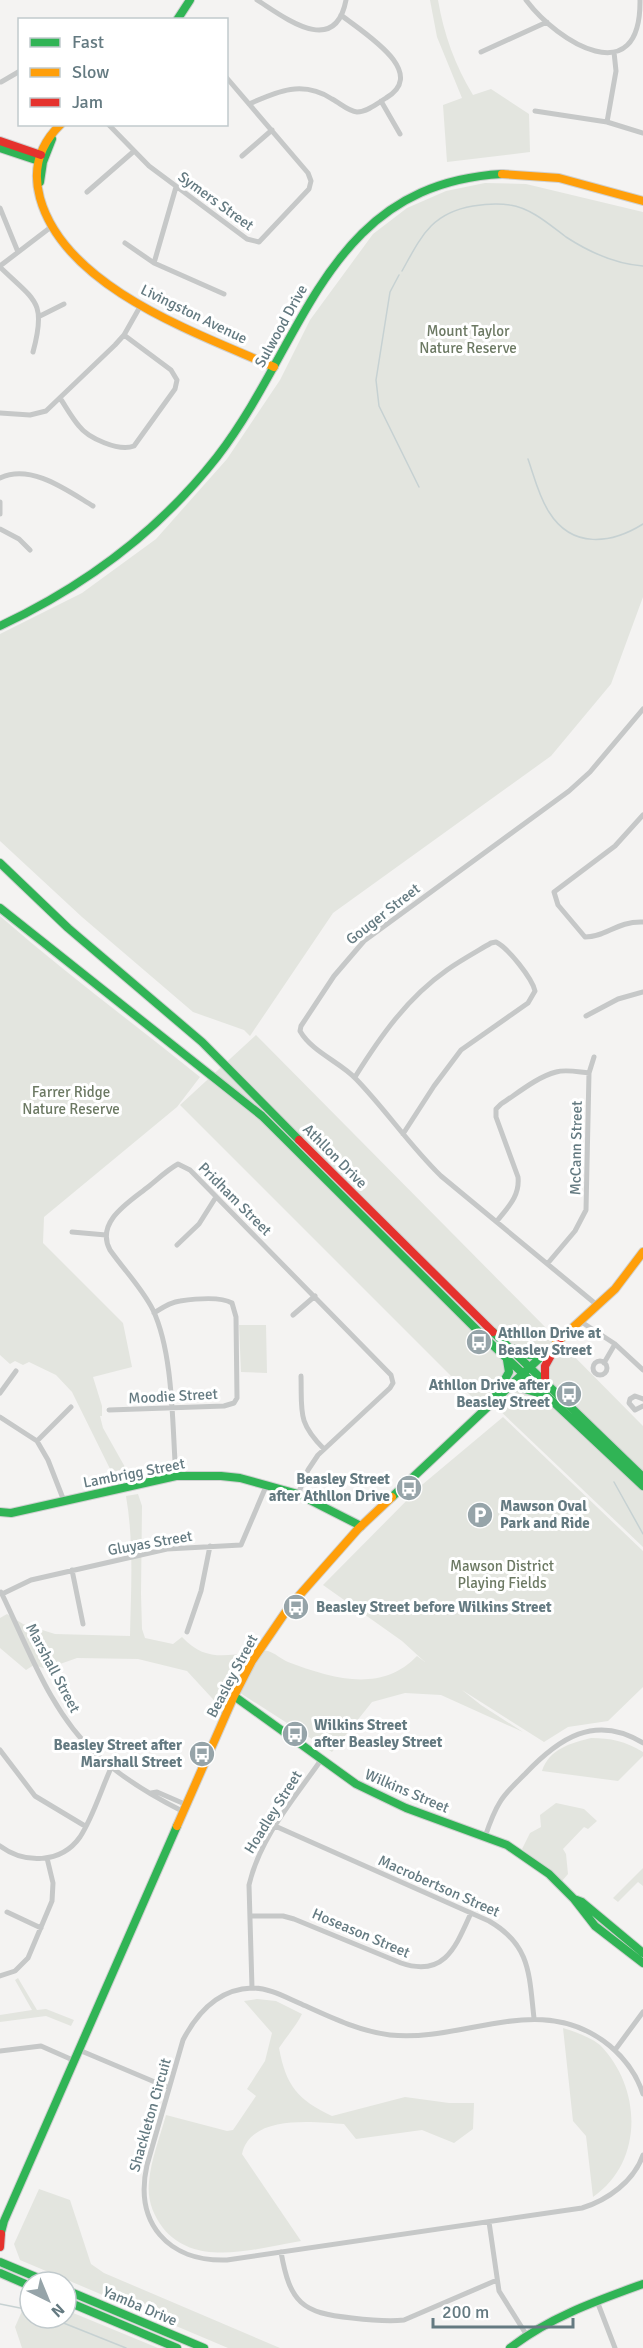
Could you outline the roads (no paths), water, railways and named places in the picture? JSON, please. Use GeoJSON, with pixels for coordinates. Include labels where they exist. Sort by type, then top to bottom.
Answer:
{"type":"FeatureCollection","features":[{"type":"Feature","properties":{"kind":"main road"},"geometry":{"type":"LineString","coordinates":[[178,18],[190,0]]}},
{"type":"Feature","properties":{"kind":"main road","name":"Livingston Avenue"},"geometry":{"type":"LineString","coordinates":[[40,199],[41,158],[44,143],[60,126]]}},
{"type":"Feature","properties":{"kind":"main road","name":"Livingston Avenue"},"geometry":{"type":"LineString","coordinates":[[61,126],[41,158],[35,173],[40,199],[51,227],[65,245],[88,268],[141,305],[274,367]]}},
{"type":"Feature","properties":{"kind":"main road"},"geometry":{"type":"LineString","coordinates":[[0,141],[24,153],[35,173]]}},
{"type":"Feature","properties":{"kind":"main road"},"geometry":{"type":"LineString","coordinates":[[24,153],[44,143]]}},
{"type":"Feature","properties":{"kind":"main road"},"geometry":{"type":"LineString","coordinates":[[0,148],[41,158]]}},
{"type":"Feature","properties":{"kind":"main road","name":"Sulwood Drive"},"geometry":{"type":"LineString","coordinates":[[0,626],[82,580],[151,527],[191,487],[220,452],[263,387],[320,284],[353,239],[386,210],[422,190],[471,176],[513,173],[556,177],[643,201]]}},
{"type":"Feature","properties":{"kind":"main road"},"geometry":{"type":"LineString","coordinates":[[257,359],[264,373],[263,387]]}},
{"type":"Feature","properties":{"kind":"main road","name":"Athllon Drive"},"geometry":{"type":"LineString","coordinates":[[0,863],[68,928],[202,1042],[529,1368],[643,1477]]}},
{"type":"Feature","properties":{"kind":"main road","name":"Athllon Drive"},"geometry":{"type":"LineString","coordinates":[[0,908],[262,1116],[506,1358],[643,1486]]}},
{"type":"Feature","properties":{"kind":"main road","name":"Beasley Street"},"geometry":{"type":"LineString","coordinates":[[0,2247],[2,2224],[234,1696],[252,1661],[292,1603],[360,1528],[624,1279],[643,1252]]}},
{"type":"Feature","properties":{"kind":"main road"},"geometry":{"type":"LineString","coordinates":[[546,1383],[543,1378],[545,1363],[559,1341]]}},
{"type":"Feature","properties":{"kind":"main road"},"geometry":{"type":"LineString","coordinates":[[505,1344],[526,1356],[536,1357],[544,1354]]}},
{"type":"Feature","properties":{"kind":"main road"},"geometry":{"type":"LineString","coordinates":[[491,1404],[508,1372],[506,1358]]}},
{"type":"Feature","properties":{"kind":"main road"},"geometry":{"type":"LineString","coordinates":[[511,1385],[535,1391],[551,1401]]}},
{"type":"Feature","properties":{"kind":"main road","name":"Lambrigg Street"},"geometry":{"type":"LineString","coordinates":[[0,1518],[11,1513],[176,1476],[221,1476],[267,1484],[298,1494],[333,1510],[360,1528]]}},
{"type":"Feature","properties":{"kind":"main road","name":"Lambrigg Street"},"geometry":{"type":"LineString","coordinates":[[0,1512],[11,1513]]}},
{"type":"Feature","properties":{"kind":"main road","name":"Wilkins Street"},"geometry":{"type":"LineString","coordinates":[[234,1696],[356,1784],[406,1808],[507,1845],[528,1858],[549,1874],[602,1931],[643,1963]]}},
{"type":"Feature","properties":{"kind":"main road","name":"Wilkins Street"},"geometry":{"type":"LineString","coordinates":[[574,1899],[582,1902],[643,1953]]}},
{"type":"Feature","properties":{"kind":"main road"},"geometry":{"type":"LineString","coordinates":[[2,2261],[22,2270]]}},
{"type":"Feature","properties":{"kind":"main road"},"geometry":{"type":"LineString","coordinates":[[0,2273],[18,2281]]}},
{"type":"Feature","properties":{"kind":"main road"},"geometry":{"type":"LineString","coordinates":[[510,2348],[526,2334],[565,2313],[643,2284]]}},
{"type":"Feature","properties":{"kind":"main road","name":"Yamba Drive"},"geometry":{"type":"LineString","coordinates":[[78,2295],[204,2348]]}},
{"type":"Feature","properties":{"kind":"main road","name":"Yamba Drive"},"geometry":{"type":"LineString","coordinates":[[78,2306],[177,2348]]}},
{"type":"Feature","properties":{"kind":"street"},"geometry":{"type":"LineString","coordinates":[[261,1],[309,30],[330,26],[341,15],[346,0]]}},
{"type":"Feature","properties":{"kind":"street"},"geometry":{"type":"LineString","coordinates":[[526,0],[547,22],[590,51],[602,53],[614,52],[625,46],[636,33],[639,25],[640,0]]}},
{"type":"Feature","properties":{"kind":"street"},"geometry":{"type":"LineString","coordinates":[[249,104],[279,91],[299,88],[320,92],[356,112],[368,109],[393,94],[399,87],[401,78],[398,65],[381,47],[341,15]]}},
{"type":"Feature","properties":{"kind":"street"},"geometry":{"type":"LineString","coordinates":[[481,52],[547,22]]}},
{"type":"Feature","properties":{"kind":"street"},"geometry":{"type":"LineString","coordinates":[[606,122],[616,71],[614,52]]}},
{"type":"Feature","properties":{"kind":"street"},"geometry":{"type":"LineString","coordinates":[[1,82],[18,72]]}},
{"type":"Feature","properties":{"kind":"street","name":"Symers Street"},"geometry":{"type":"LineString","coordinates":[[110,126],[133,152],[176,187],[246,239],[257,242],[263,239],[309,189],[311,182],[308,173],[228,79]]}},
{"type":"Feature","properties":{"kind":"street"},"geometry":{"type":"LineString","coordinates":[[381,101],[400,134]]}},
{"type":"Feature","properties":{"kind":"street"},"geometry":{"type":"LineString","coordinates":[[535,111],[606,122],[643,133]]}},
{"type":"Feature","properties":{"kind":"street"},"geometry":{"type":"LineString","coordinates":[[242,156],[272,130]]}},
{"type":"Feature","properties":{"kind":"street"},"geometry":{"type":"LineString","coordinates":[[87,192],[133,152]]}},
{"type":"Feature","properties":{"kind":"street"},"geometry":{"type":"LineString","coordinates":[[154,263],[176,187]]}},
{"type":"Feature","properties":{"kind":"street"},"geometry":{"type":"LineString","coordinates":[[0,208],[18,252]]}},
{"type":"Feature","properties":{"kind":"street"},"geometry":{"type":"LineString","coordinates":[[33,352],[40,327],[37,306],[30,296],[0,267],[51,227]]}},
{"type":"Feature","properties":{"kind":"street"},"geometry":{"type":"LineString","coordinates":[[125,243],[154,263],[224,294]]}},
{"type":"Feature","properties":{"kind":"street"},"geometry":{"type":"LineString","coordinates":[[40,316],[64,304]]}},
{"type":"Feature","properties":{"kind":"street"},"geometry":{"type":"LineString","coordinates":[[0,413],[30,416],[46,411],[124,336],[141,305]]}},
{"type":"Feature","properties":{"kind":"street"},"geometry":{"type":"LineString","coordinates":[[60,398],[86,433],[121,447],[134,446],[175,389],[177,380],[171,370],[124,336]]}},
{"type":"Feature","properties":{"kind":"street"},"geometry":{"type":"LineString","coordinates":[[0,477],[12,473],[28,475],[57,485],[93,506]]}},
{"type":"Feature","properties":{"kind":"street"},"geometry":{"type":"LineString","coordinates":[[0,502],[0,514]]}},
{"type":"Feature","properties":{"kind":"street"},"geometry":{"type":"LineString","coordinates":[[0,529],[19,539],[30,550]]}},
{"type":"Feature","properties":{"kind":"street","name":"Gouger Street"},"geometry":{"type":"LineString","coordinates":[[597,1305],[435,1170],[355,1077],[300,1031],[312,1009],[348,958],[380,928],[569,791],[590,772],[643,709]]}},
{"type":"Feature","properties":{"kind":"street"},"geometry":{"type":"LineString","coordinates":[[643,815],[615,846],[554,892],[558,904],[585,937],[595,936],[629,921],[643,922]]}},
{"type":"Feature","properties":{"kind":"street"},"geometry":{"type":"LineString","coordinates":[[355,1077],[388,1026],[420,992],[447,970],[490,944],[496,942],[503,946],[530,978],[536,991],[534,995],[528,1003],[461,1050],[403,1134]]}},
{"type":"Feature","properties":{"kind":"street"},"geometry":{"type":"LineString","coordinates":[[586,1016],[618,999],[643,992]]}},
{"type":"Feature","properties":{"kind":"street","name":"McCann Street"},"geometry":{"type":"LineString","coordinates":[[548,1263],[575,1231],[586,1210],[589,1073],[594,1057]]}},
{"type":"Feature","properties":{"kind":"street"},"geometry":{"type":"LineString","coordinates":[[497,1221],[516,1196],[519,1187],[518,1177],[496,1117],[496,1109],[548,1074],[557,1071],[589,1073]]}},
{"type":"Feature","properties":{"kind":"street","name":"Pridham Street"},"geometry":{"type":"LineString","coordinates":[[106,1235],[108,1226],[117,1212],[178,1164],[186,1167],[387,1369],[393,1379],[390,1388],[324,1449],[308,1469],[298,1494]]}},
{"type":"Feature","properties":{"kind":"street"},"geometry":{"type":"LineString","coordinates":[[177,1245],[198,1224],[216,1197]]}},
{"type":"Feature","properties":{"kind":"street"},"geometry":{"type":"LineString","coordinates":[[72,1232],[106,1235],[106,1243],[110,1250],[154,1313],[165,1347],[176,1476]]}},
{"type":"Feature","properties":{"kind":"street"},"geometry":{"type":"LineString","coordinates":[[293,1315],[315,1296]]}},
{"type":"Feature","properties":{"kind":"street","name":"Moodie Street"},"geometry":{"type":"LineString","coordinates":[[109,1410],[171,1409],[224,1406],[234,1403],[238,1392],[235,1308],[232,1303],[227,1300],[180,1301],[168,1304],[154,1313]]}},
{"type":"Feature","properties":{"kind":"street"},"geometry":{"type":"LineString","coordinates":[[580,1321],[615,1344],[643,1370]]}},
{"type":"Feature","properties":{"kind":"street"},"geometry":{"type":"LineString","coordinates":[[604,1363],[615,1344]]}},
{"type":"Feature","properties":{"kind":"street"},"geometry":{"type":"LineString","coordinates":[[0,1393],[15,1371]]}},
{"type":"Feature","properties":{"kind":"street"},"geometry":{"type":"LineString","coordinates":[[301,1376],[303,1423],[310,1435],[324,1449]]}},
{"type":"Feature","properties":{"kind":"street"},"geometry":{"type":"LineString","coordinates":[[643,1397],[637,1395],[632,1397],[629,1403],[635,1410],[643,1406]]}},
{"type":"Feature","properties":{"kind":"street"},"geometry":{"type":"LineString","coordinates":[[37,1441],[71,1407]]}},
{"type":"Feature","properties":{"kind":"street"},"geometry":{"type":"LineString","coordinates":[[0,1417],[37,1441],[48,1460],[64,1501]]}},
{"type":"Feature","properties":{"kind":"street","name":"Gluyas Street"},"geometry":{"type":"LineString","coordinates":[[1,1592],[31,1580],[167,1549],[241,1545],[267,1484]]}},
{"type":"Feature","properties":{"kind":"street"},"geometry":{"type":"LineString","coordinates":[[187,1632],[201,1591],[210,1546]]}},
{"type":"Feature","properties":{"kind":"street"},"geometry":{"type":"LineString","coordinates":[[72,1570],[83,1624]]}},
{"type":"Feature","properties":{"kind":"street","name":"Marshall Street"},"geometry":{"type":"LineString","coordinates":[[1,1592],[67,1721],[94,1754],[111,1768],[151,1793],[157,1792],[185,1809]]}},
{"type":"Feature","properties":{"kind":"street"},"geometry":{"type":"LineString","coordinates":[[485,1837],[497,1808],[505,1796],[540,1758],[563,1740],[593,1731],[608,1731],[622,1733],[643,1743]]}},
{"type":"Feature","properties":{"kind":"street"},"geometry":{"type":"LineString","coordinates":[[0,1750],[35,1796],[85,1826]]}},
{"type":"Feature","properties":{"kind":"street","name":"Hoadley Street"},"geometry":{"type":"LineString","coordinates":[[252,1988],[249,1885],[252,1869],[275,1826],[321,1760]]}},
{"type":"Feature","properties":{"kind":"street"},"geometry":{"type":"LineString","coordinates":[[0,1847],[30,1859],[47,1858],[69,1848],[80,1836],[111,1768]]}},
{"type":"Feature","properties":{"kind":"street","name":"Macrobertson Street"},"geometry":{"type":"LineString","coordinates":[[275,1826],[471,1913],[504,1930],[524,1954],[529,1968],[534,2018]]}},
{"type":"Feature","properties":{"kind":"street"},"geometry":{"type":"LineString","coordinates":[[0,1976],[8,1975],[28,1958],[41,1928],[53,1892],[52,1874],[47,1858]]}},
{"type":"Feature","properties":{"kind":"street"},"geometry":{"type":"LineString","coordinates":[[7,1912],[41,1928]]}},
{"type":"Feature","properties":{"kind":"street","name":"Hoseason Street"},"geometry":{"type":"LineString","coordinates":[[250,1916],[283,1916],[307,1923],[414,1968],[426,1968],[447,1957],[455,1948],[471,1913]]}},
{"type":"Feature","properties":{"kind":"street","name":"Shackleton Circuit"},"geometry":{"type":"LineString","coordinates":[[643,2094],[635,2076],[615,2050],[592,2033],[561,2020],[534,2018],[434,2033],[390,2035],[343,2022],[276,1993],[252,1988],[222,1995],[210,2003],[199,2015],[183,2040],[143,2182],[145,2206],[158,2231],[168,2243],[181,2252],[209,2260],[281,2252],[582,2208],[608,2197],[633,2174],[643,2155]]}},
{"type":"Feature","properties":{"kind":"street"},"geometry":{"type":"LineString","coordinates":[[615,2050],[643,2012]]}},
{"type":"Feature","properties":{"kind":"street"},"geometry":{"type":"LineString","coordinates":[[0,2051],[40,2046],[75,2061]]}},
{"type":"Feature","properties":{"kind":"street"},"geometry":{"type":"LineString","coordinates":[[80,2050],[169,2088]]}},
{"type":"Feature","properties":{"kind":"street"},"geometry":{"type":"LineString","coordinates":[[489,2222],[497,2280],[503,2299],[526,2334]]}},
{"type":"Feature","properties":{"kind":"street"},"geometry":{"type":"LineString","coordinates":[[281,2252],[284,2269],[294,2295],[307,2308],[325,2315],[391,2321],[404,2320],[497,2280]]}},
{"type":"Feature","properties":{"kind":"street"},"geometry":{"type":"LineString","coordinates":[[597,2301],[615,2348]]}},
{"type":"Feature","properties":{"kind":"waterway"},"geometry":{"type":"LineString","coordinates":[[402,271],[415,247],[437,221],[459,209],[491,204],[518,207],[540,218],[584,248],[613,260],[643,266]]}},
{"type":"Feature","properties":{"kind":"waterway"},"geometry":{"type":"LineString","coordinates":[[399,275],[390,292],[376,380],[379,406],[419,487]]}},
{"type":"Feature","properties":{"kind":"waterway"},"geometry":{"type":"LineString","coordinates":[[528,459],[545,506],[558,524],[569,532],[580,537],[605,539],[631,531],[643,524]]}},
{"type":"Feature","properties":{"kind":"waterway"},"geometry":{"type":"LineString","coordinates":[[614,1482],[643,1534]]}},
{"type":"Feature","properties":{"kind":"waterway"},"geometry":{"type":"LineString","coordinates":[[0,2304],[18,2308]]}},
{"type":"Feature","properties":{"kind":"waterway"},"geometry":{"type":"LineString","coordinates":[[78,2329],[126,2348]]}},
{"type":"Feature","properties":{"kind":"place","name":"Athllon Drive at Beasley Street"},"geometry":{"type":"Point","coordinates":[479,1342]}},
{"type":"Feature","properties":{"kind":"place","name":"Athllon Drive after Beasley Street"},"geometry":{"type":"Point","coordinates":[569,1394]}},
{"type":"Feature","properties":{"kind":"place","name":"Beasley Street after Athllon Drive"},"geometry":{"type":"Point","coordinates":[409,1488]}},
{"type":"Feature","properties":{"kind":"place","name":"Mawson Oval Park and Ride"},"geometry":{"type":"Point","coordinates":[480,1515]}},
{"type":"Feature","properties":{"kind":"place","name":"Beasley Street before Wilkins Street"},"geometry":{"type":"Point","coordinates":[296,1607]}},
{"type":"Feature","properties":{"kind":"place","name":"Wilkins Street after Beasley Street"},"geometry":{"type":"Point","coordinates":[295,1734]}},
{"type":"Feature","properties":{"kind":"place","name":"Beasley Street after Marshall Street"},"geometry":{"type":"Point","coordinates":[202,1754]}},
{"type":"Feature","properties":{"kind":"park label","name":"Mount Taylor Nature Reserve"},"geometry":{"type":"Point","coordinates":[468,340]}},
{"type":"Feature","properties":{"kind":"park label","name":"Farrer Ridge Nature Reserve"},"geometry":{"type":"Point","coordinates":[71,1100]}},
{"type":"Feature","properties":{"kind":"park label","name":"Mawson District Playing Fields"},"geometry":{"type":"Point","coordinates":[502,1574]}}]}
